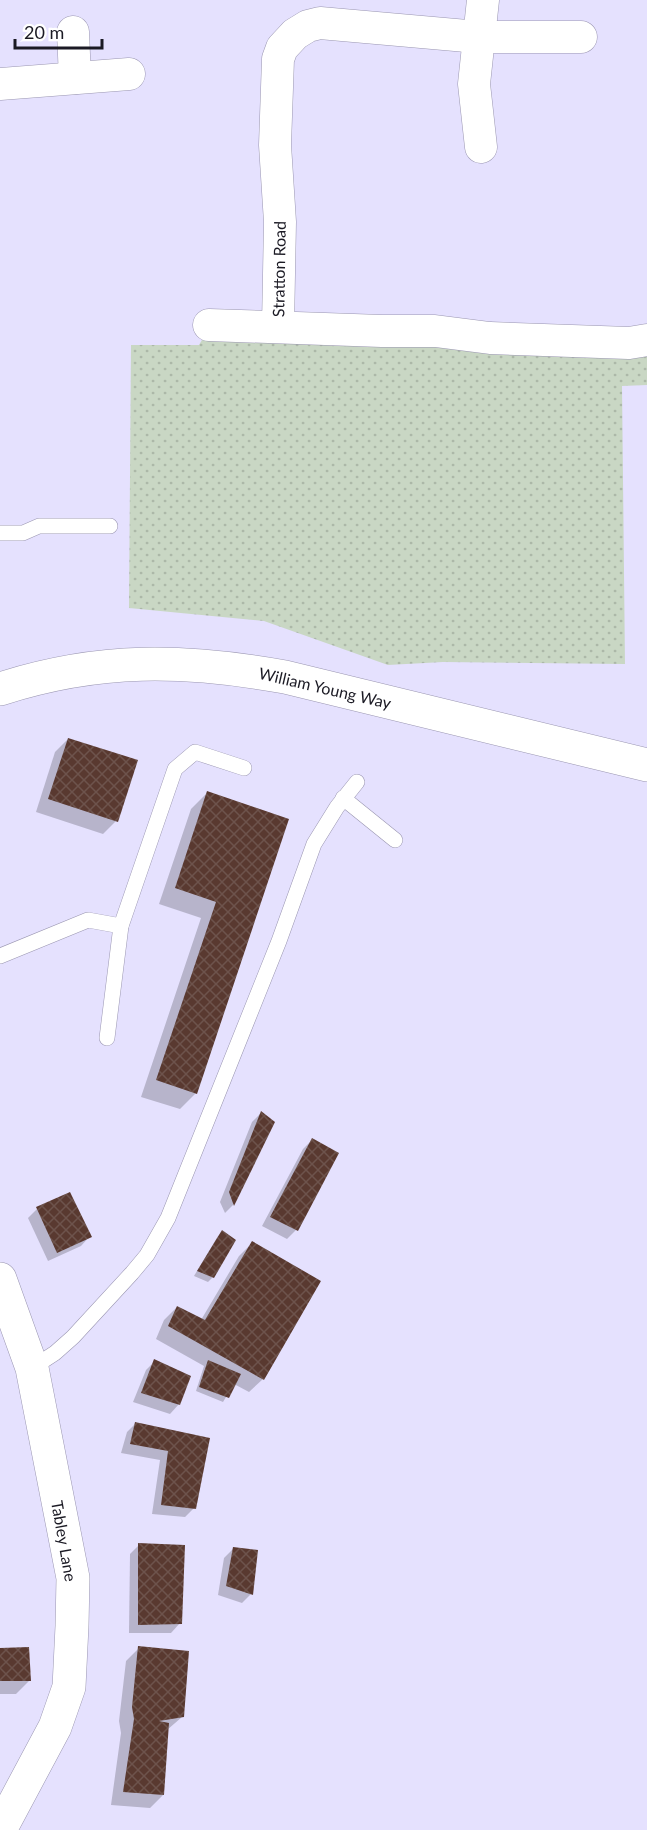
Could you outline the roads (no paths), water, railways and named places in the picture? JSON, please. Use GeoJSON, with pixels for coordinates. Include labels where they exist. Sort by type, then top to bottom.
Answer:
{"type":"FeatureCollection","features":[{"type":"Feature","properties":{"kind":"main road","name":"William Young Way"},"geometry":{"type":"LineString","coordinates":[[0,689],[44,676],[94,667],[143,663],[192,663],[237,668],[285,677],[647,765]]}},
{"type":"Feature","properties":{"kind":"main road","name":"Tabley Lane"},"geometry":{"type":"LineString","coordinates":[[0,1279],[32,1368],[72,1578],[69,1687],[55,1727],[0,1830]]}},
{"type":"Feature","properties":{"kind":"street"},"geometry":{"type":"LineString","coordinates":[[481,147],[474,84],[483,0]]}},
{"type":"Feature","properties":{"kind":"street","name":"Stratton Road"},"geometry":{"type":"LineString","coordinates":[[581,37],[478,37],[320,22],[295,34],[282,48],[276,77],[275,145],[280,222],[278,326],[435,331],[490,338],[628,343],[647,339]]}},
{"type":"Feature","properties":{"kind":"street"},"geometry":{"type":"LineString","coordinates":[[73,32],[75,78]]}},
{"type":"Feature","properties":{"kind":"street"},"geometry":{"type":"LineString","coordinates":[[0,84],[129,74]]}},
{"type":"Feature","properties":{"kind":"street"},"geometry":{"type":"LineString","coordinates":[[209,325],[278,326]]}},
{"type":"Feature","properties":{"kind":"lane"},"geometry":{"type":"LineString","coordinates":[[0,533],[23,533],[39,526],[110,526]]}},
{"type":"Feature","properties":{"kind":"lane"},"geometry":{"type":"LineString","coordinates":[[107,1038],[121,926],[175,768],[195,752],[244,768]]}},
{"type":"Feature","properties":{"kind":"lane"},"geometry":{"type":"LineString","coordinates":[[32,1368],[55,1353],[74,1336],[132,1273],[147,1255],[168,1218],[279,941],[314,844],[343,798],[357,782]]}},
{"type":"Feature","properties":{"kind":"lane"},"geometry":{"type":"LineString","coordinates":[[343,798],[395,840]]}},
{"type":"Feature","properties":{"kind":"lane"},"geometry":{"type":"LineString","coordinates":[[0,956],[88,920],[121,926]]}}]}
